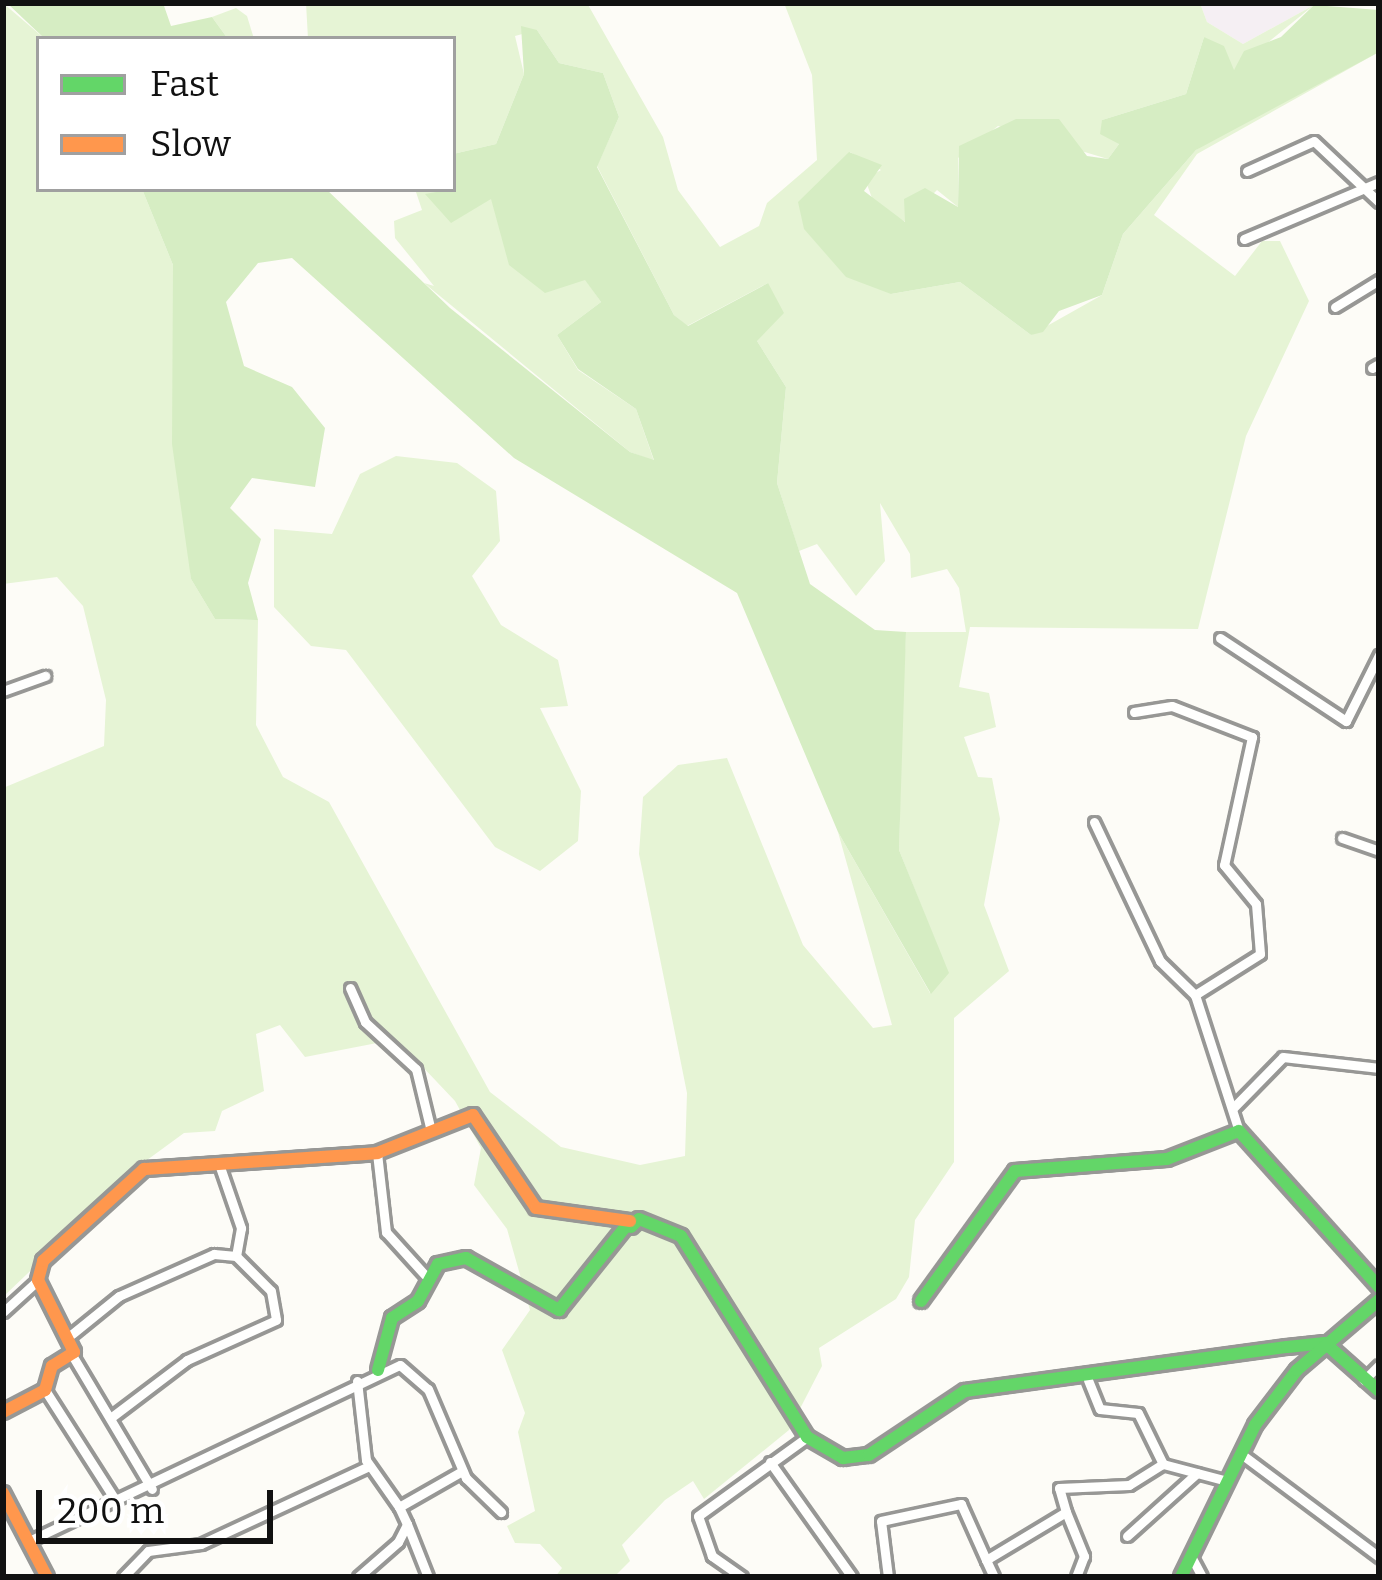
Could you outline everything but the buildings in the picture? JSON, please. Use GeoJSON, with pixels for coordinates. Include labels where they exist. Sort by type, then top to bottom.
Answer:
{"type":"FeatureCollection","features":[{"type":"Feature","properties":{"kind":"street"},"geometry":{"type":"LineString","coordinates":[[1247,171],[1314,141],[1379,202]]}},
{"type":"Feature","properties":{"kind":"street"},"geometry":{"type":"LineString","coordinates":[[1244,239],[1370,192],[1379,182]]}},
{"type":"Feature","properties":{"kind":"street"},"geometry":{"type":"LineString","coordinates":[[1336,307],[1379,280]]}},
{"type":"Feature","properties":{"kind":"street"},"geometry":{"type":"LineString","coordinates":[[1220,638],[1346,721],[1379,655]]}},
{"type":"Feature","properties":{"kind":"street"},"geometry":{"type":"LineString","coordinates":[[3,692],[45,676]]}},
{"type":"Feature","properties":{"kind":"street"},"geometry":{"type":"LineString","coordinates":[[1134,712],[1172,706],[1252,737],[1224,865],[1256,904],[1260,954],[1196,995]]}},
{"type":"Feature","properties":{"kind":"street"},"geometry":{"type":"LineString","coordinates":[[1094,822],[1160,961],[1196,995],[1239,1131],[1379,1287]]}},
{"type":"Feature","properties":{"kind":"street"},"geometry":{"type":"LineString","coordinates":[[1342,838],[1379,851]]}},
{"type":"Feature","properties":{"kind":"street"},"geometry":{"type":"LineString","coordinates":[[350,988],[364,1022],[416,1069],[430,1127]]}},
{"type":"Feature","properties":{"kind":"street"},"geometry":{"type":"LineString","coordinates":[[1233,1108],[1283,1057],[1379,1068]]}},
{"type":"Feature","properties":{"kind":"street"},"geometry":{"type":"LineString","coordinates":[[3,1312],[38,1280],[44,1261],[144,1168],[377,1153],[430,1127],[473,1115],[536,1208],[571,1219],[619,1209],[631,1227]]}},
{"type":"Feature","properties":{"kind":"street"},"geometry":{"type":"LineString","coordinates":[[920,1301],[1015,1171],[1167,1159],[1239,1131]]}},
{"type":"Feature","properties":{"kind":"street"},"geometry":{"type":"LineString","coordinates":[[377,1153],[386,1232],[424,1275]]}},
{"type":"Feature","properties":{"kind":"street"},"geometry":{"type":"LineString","coordinates":[[219,1164],[241,1228],[236,1256]]}},
{"type":"Feature","properties":{"kind":"street"},"geometry":{"type":"LineString","coordinates":[[424,1275],[466,1258],[559,1310],[639,1219],[681,1236],[807,1437],[843,1458],[869,1455],[965,1391],[1088,1380],[1325,1343]]}},
{"type":"Feature","properties":{"kind":"street"},"geometry":{"type":"LineString","coordinates":[[72,1334],[119,1296],[214,1254],[236,1256],[267,1285],[280,1316],[187,1360],[113,1416]]}},
{"type":"Feature","properties":{"kind":"street"},"geometry":{"type":"LineString","coordinates":[[378,1370],[392,1318],[418,1301],[424,1275]]}},
{"type":"Feature","properties":{"kind":"street"},"geometry":{"type":"LineString","coordinates":[[38,1280],[72,1334],[72,1355],[113,1416],[152,1489]]}},
{"type":"Feature","properties":{"kind":"street"},"geometry":{"type":"LineString","coordinates":[[1181,1577],[1240,1453],[1325,1343],[1379,1300]]}},
{"type":"Feature","properties":{"kind":"street"},"geometry":{"type":"LineString","coordinates":[[1325,1343],[1379,1391]]}},
{"type":"Feature","properties":{"kind":"street"},"geometry":{"type":"LineString","coordinates":[[3,1412],[45,1390],[52,1366],[72,1355]]}},
{"type":"Feature","properties":{"kind":"street"},"geometry":{"type":"LineString","coordinates":[[1364,1380],[1379,1365]]}},
{"type":"Feature","properties":{"kind":"street"},"geometry":{"type":"LineString","coordinates":[[31,1540],[114,1498],[152,1489],[378,1370],[414,1372],[462,1471],[501,1512]]}},
{"type":"Feature","properties":{"kind":"street"},"geometry":{"type":"LineString","coordinates":[[1088,1380],[1100,1409],[1138,1413],[1163,1464],[1227,1481]]}},
{"type":"Feature","properties":{"kind":"street"},"geometry":{"type":"LineString","coordinates":[[357,1381],[369,1466],[399,1507],[428,1577]]}},
{"type":"Feature","properties":{"kind":"street"},"geometry":{"type":"LineString","coordinates":[[45,1390],[114,1498]]}},
{"type":"Feature","properties":{"kind":"street"},"geometry":{"type":"LineString","coordinates":[[742,1577],[712,1556],[698,1516],[807,1437]]}},
{"type":"Feature","properties":{"kind":"street"},"geometry":{"type":"LineString","coordinates":[[1240,1453],[1379,1557]]}},
{"type":"Feature","properties":{"kind":"street"},"geometry":{"type":"LineString","coordinates":[[770,1462],[852,1577]]}},
{"type":"Feature","properties":{"kind":"street"},"geometry":{"type":"LineString","coordinates":[[1076,1577],[1084,1556],[1060,1488],[1129,1485],[1163,1464]]}},
{"type":"Feature","properties":{"kind":"street"},"geometry":{"type":"LineString","coordinates":[[123,1577],[148,1551],[202,1544],[369,1466]]}},
{"type":"Feature","properties":{"kind":"street"},"geometry":{"type":"LineString","coordinates":[[399,1507],[462,1471]]}},
{"type":"Feature","properties":{"kind":"street"},"geometry":{"type":"LineString","coordinates":[[1127,1536],[1197,1474]]}},
{"type":"Feature","properties":{"kind":"street"},"geometry":{"type":"LineString","coordinates":[[5,1499],[47,1577]]}},
{"type":"Feature","properties":{"kind":"street"},"geometry":{"type":"LineString","coordinates":[[888,1577],[881,1521],[961,1504],[994,1577]]}},
{"type":"Feature","properties":{"kind":"street"},"geometry":{"type":"LineString","coordinates":[[986,1560],[1066,1512]]}},
{"type":"Feature","properties":{"kind":"street"},"geometry":{"type":"LineString","coordinates":[[358,1577],[407,1524]]}},
{"type":"Feature","properties":{"kind":"street"},"geometry":{"type":"LineString","coordinates":[[1192,1558],[1202,1577]]}},
{"type":"Feature","properties":{"kind":"shaded area"},"geometry":{"type":"Polygon","coordinates":[[[1200,3],[1370,3],[1314,5],[1243,44],[1207,22],[1200,3]]]}},
{"type":"Feature","properties":{"kind":"green space"},"geometry":{"type":"Polygon","coordinates":[[[3,3],[42,36],[36,36],[36,192],[143,192],[173,265],[191,579],[215,619],[258,620],[256,725],[283,777],[329,802],[490,1092],[561,1147],[640,1165],[685,1156],[687,1093],[639,854],[643,797],[678,765],[727,758],[803,945],[873,1028],[892,1025],[838,832],[930,993],[948,973],[899,850],[906,632],[966,632],[959,588],[947,569],[911,578],[910,554],[880,503],[885,561],[856,596],[817,544],[799,551],[777,483],[786,387],[757,341],[768,283],[687,326],[674,315],[597,166],[619,117],[603,73],[559,63],[537,30],[515,36],[524,74],[496,144],[456,153],[456,36],[308,36],[306,3],[587,3],[663,137],[678,190],[720,247],[759,226],[767,203],[817,160],[812,75],[784,3],[1200,3],[1207,22],[1243,44],[1314,5],[1233,71],[1204,37],[1186,94],[1102,120],[1119,144],[1108,159],[998,126],[958,158],[958,207],[937,190],[906,222],[876,209],[865,179],[881,170],[850,152],[891,294],[960,282],[1031,335],[1102,295],[1123,234],[1196,150],[1249,113],[1379,52],[1197,154],[1154,215],[1235,276],[1262,241],[1280,241],[1309,301],[1246,436],[1198,629],[970,627],[959,687],[989,693],[996,727],[964,737],[978,777],[992,778],[1000,819],[984,905],[1009,971],[954,1018],[954,1162],[915,1220],[909,1277],[896,1299],[819,1348],[822,1366],[789,1430],[704,1499],[693,1481],[665,1500],[622,1545],[630,1561],[614,1577],[555,1577],[562,1568],[540,1544],[515,1543],[507,1526],[535,1511],[518,1432],[525,1413],[502,1350],[530,1310],[507,1229],[474,1185],[481,1148],[455,1101],[419,1063],[377,1043],[305,1057],[280,1025],[256,1034],[264,1091],[222,1111],[215,1131],[184,1133],[143,1163],[3,1297],[3,788],[104,746],[106,700],[83,606],[57,577],[3,584],[3,3]]]}},
{"type":"Feature","properties":{"kind":"green space"},"geometry":{"type":"Polygon","coordinates":[[[7,3],[163,3],[171,26],[212,17],[226,36],[42,36],[7,3]]]}},
{"type":"Feature","properties":{"kind":"green space"},"geometry":{"type":"Polygon","coordinates":[[[1314,5],[1379,10],[1379,52],[1196,150],[1123,234],[1102,295],[1059,311],[1043,332],[1031,335],[960,282],[891,294],[846,277],[804,229],[798,202],[849,152],[882,165],[864,191],[905,222],[904,199],[925,188],[958,207],[959,146],[1016,119],[1059,119],[1087,156],[1108,159],[1119,144],[1100,134],[1102,120],[1186,94],[1204,37],[1224,46],[1234,70],[1244,51],[1281,37],[1314,5]]]}},
{"type":"Feature","properties":{"kind":"green space"},"geometry":{"type":"Polygon","coordinates":[[[236,8],[247,16],[253,36],[226,36],[212,17],[236,8]]]}},
{"type":"Feature","properties":{"kind":"green space"},"geometry":{"type":"Polygon","coordinates":[[[521,26],[537,30],[559,63],[603,73],[619,117],[597,167],[674,315],[688,326],[768,283],[784,313],[757,341],[786,387],[777,483],[810,584],[875,630],[906,632],[899,850],[949,973],[931,994],[838,832],[737,593],[514,458],[292,258],[258,263],[226,302],[244,366],[292,387],[325,428],[315,487],[252,478],[230,508],[261,539],[248,583],[258,620],[215,619],[191,579],[172,444],[173,265],[143,192],[329,192],[450,308],[630,452],[654,460],[636,409],[578,369],[557,335],[601,302],[585,280],[545,293],[509,265],[491,199],[451,223],[425,194],[456,192],[456,153],[496,144],[524,74],[521,26]]]}},
{"type":"Feature","properties":{"kind":"green space"},"geometry":{"type":"Polygon","coordinates":[[[416,192],[491,198],[585,279],[601,302],[557,335],[578,370],[636,409],[654,461],[630,452],[424,283],[434,286],[395,238],[394,221],[422,210],[416,192]]]}},
{"type":"Feature","properties":{"kind":"green space"},"geometry":{"type":"Polygon","coordinates":[[[396,456],[457,463],[496,491],[500,541],[472,576],[501,625],[558,660],[568,706],[540,708],[581,791],[578,841],[540,871],[495,847],[346,650],[311,646],[274,607],[274,529],[332,534],[360,474],[396,456]]]}},
{"type":"Feature","properties":{"kind":"traffic: fast"},"geometry":{"type":"LineString","coordinates":[[921,1301],[1015,1171],[1167,1159],[1239,1131],[1379,1287]]}},
{"type":"Feature","properties":{"kind":"traffic: fast"},"geometry":{"type":"LineString","coordinates":[[631,1227],[639,1219],[681,1236],[807,1437],[843,1458],[869,1455],[965,1391],[1287,1347],[1325,1343],[1379,1391]]}},
{"type":"Feature","properties":{"kind":"traffic: fast"},"geometry":{"type":"LineString","coordinates":[[378,1370],[392,1318],[418,1301],[438,1264],[466,1258],[559,1310],[630,1221]]}},
{"type":"Feature","properties":{"kind":"traffic: fast"},"geometry":{"type":"LineString","coordinates":[[1181,1577],[1255,1425],[1297,1370],[1379,1300]]}},
{"type":"Feature","properties":{"kind":"traffic: slow"},"geometry":{"type":"LineString","coordinates":[[3,1412],[45,1390],[52,1366],[74,1352],[38,1280],[43,1261],[144,1169],[377,1153],[473,1115],[536,1208],[630,1221]]}},
{"type":"Feature","properties":{"kind":"traffic: slow"},"geometry":{"type":"LineString","coordinates":[[3,1493],[47,1577]]}}]}
